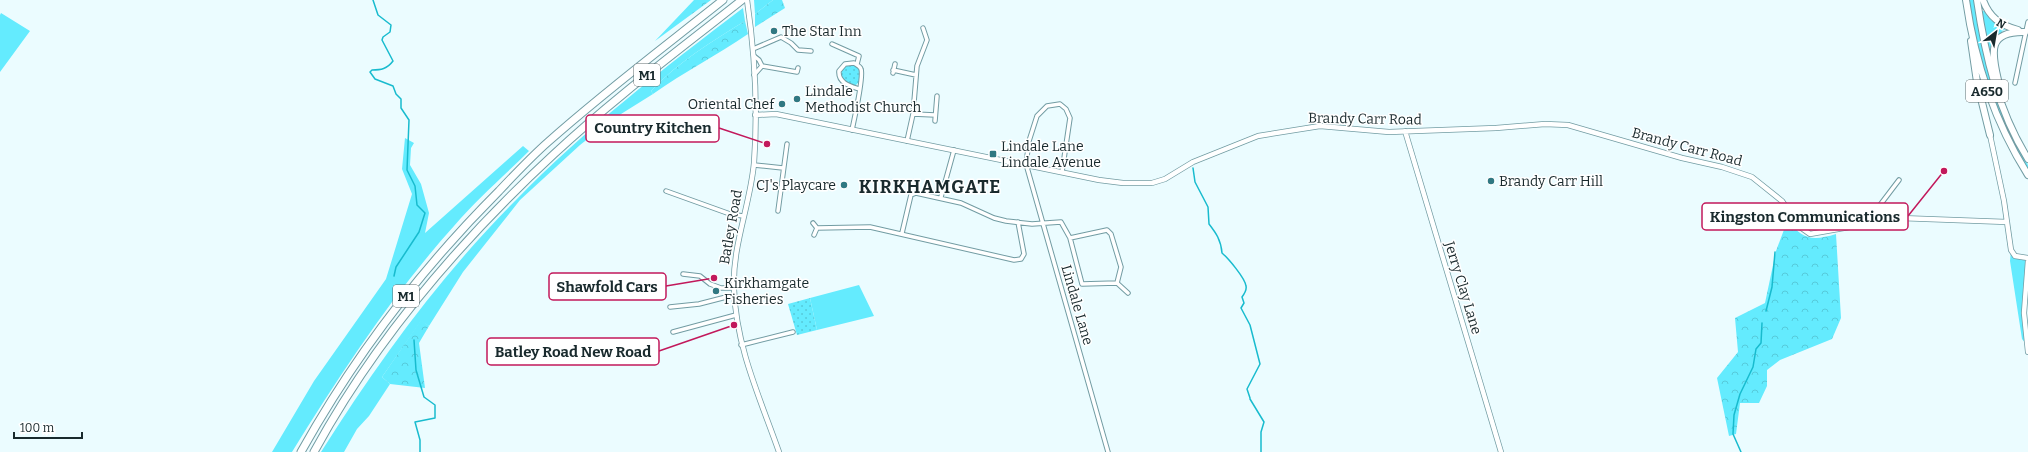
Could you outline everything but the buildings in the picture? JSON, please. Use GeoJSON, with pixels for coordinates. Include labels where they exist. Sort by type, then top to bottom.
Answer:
{"type":"FeatureCollection","features":[{"type":"Feature","properties":{"kind":"highway","name":"M1"},"geometry":{"type":"LineString","coordinates":[[301,452],[353,368],[399,305],[462,228],[547,142],[635,68],[723,0]]}},
{"type":"Feature","properties":{"kind":"highway","name":"M1"},"geometry":{"type":"LineString","coordinates":[[314,452],[361,375],[405,314],[471,236],[555,153],[640,81],[742,0]]}},
{"type":"Feature","properties":{"kind":"highway","name":"A650"},"geometry":{"type":"LineString","coordinates":[[1966,0],[1970,27],[1980,69],[1992,105],[2017,157],[2028,175]]}},
{"type":"Feature","properties":{"kind":"highway","name":"A650"},"geometry":{"type":"LineString","coordinates":[[1977,0],[1984,44],[2000,100],[2026,156]]}},
{"type":"Feature","properties":{"kind":"highway"},"geometry":{"type":"LineString","coordinates":[[1983,0],[1989,13],[1997,21],[2007,27],[2027,32]]}},
{"type":"Feature","properties":{"kind":"highway"},"geometry":{"type":"LineString","coordinates":[[1970,27],[1971,52],[1990,135]]}},
{"type":"Feature","properties":{"kind":"highway"},"geometry":{"type":"LineString","coordinates":[[2026,156],[1999,86],[1992,57],[1994,47],[2002,36],[2009,32],[2027,32]]}},
{"type":"Feature","properties":{"kind":"street","name":"Batley Road"},"geometry":{"type":"LineString","coordinates":[[747,0],[754,56],[754,165],[743,216],[735,266],[734,295],[742,345],[765,416],[779,452]]}},
{"type":"Feature","properties":{"kind":"street"},"geometry":{"type":"LineString","coordinates":[[2015,83],[2028,22]]}},
{"type":"Feature","properties":{"kind":"street"},"geometry":{"type":"LineString","coordinates":[[907,141],[913,114],[917,66],[927,40],[923,28]]}},
{"type":"Feature","properties":{"kind":"street"},"geometry":{"type":"LineString","coordinates":[[753,49],[781,37],[791,43],[798,50],[811,51]]}},
{"type":"Feature","properties":{"kind":"street"},"geometry":{"type":"LineString","coordinates":[[832,44],[859,56],[857,64]]}},
{"type":"Feature","properties":{"kind":"street"},"geometry":{"type":"LineString","coordinates":[[754,56],[759,60],[762,66]]}},
{"type":"Feature","properties":{"kind":"street"},"geometry":{"type":"LineString","coordinates":[[852,130],[859,89],[862,71],[857,64],[849,62],[841,67],[839,74],[843,82],[859,89]]}},
{"type":"Feature","properties":{"kind":"street"},"geometry":{"type":"LineString","coordinates":[[895,64],[893,71],[916,75]]}},
{"type":"Feature","properties":{"kind":"street"},"geometry":{"type":"LineString","coordinates":[[762,66],[798,72],[798,68]]}},
{"type":"Feature","properties":{"kind":"street"},"geometry":{"type":"LineString","coordinates":[[754,75],[762,66]]}},
{"type":"Feature","properties":{"kind":"street"},"geometry":{"type":"LineString","coordinates":[[935,120],[937,96]]}},
{"type":"Feature","properties":{"kind":"street"},"geometry":{"type":"LineString","coordinates":[[1026,164],[1029,141],[1037,116],[1047,106],[1060,104],[1066,109],[1070,118],[1062,172]]}},
{"type":"Feature","properties":{"kind":"street","name":"Brandy Carr Road"},"geometry":{"type":"LineString","coordinates":[[755,115],[776,114],[1110,181],[1152,183],[1165,179],[1193,162],[1258,136],[1320,126],[1389,132],[1496,128],[1545,124],[1568,125],[1682,158],[1735,170],[1752,177],[1782,201],[1800,227],[1810,234],[1881,220],[1900,218],[2007,222]]}},
{"type":"Feature","properties":{"kind":"street"},"geometry":{"type":"LineString","coordinates":[[913,114],[935,115]]}},
{"type":"Feature","properties":{"kind":"street","name":"Jerry Clay Lane"},"geometry":{"type":"LineString","coordinates":[[1405,131],[1501,452]]}},
{"type":"Feature","properties":{"kind":"street"},"geometry":{"type":"LineString","coordinates":[[1990,135],[2013,254],[2028,258]]}},
{"type":"Feature","properties":{"kind":"street"},"geometry":{"type":"LineString","coordinates":[[778,211],[787,144]]}},
{"type":"Feature","properties":{"kind":"street"},"geometry":{"type":"LineString","coordinates":[[941,197],[954,150]]}},
{"type":"Feature","properties":{"kind":"street","name":"Lindale Lane"},"geometry":{"type":"LineString","coordinates":[[1026,164],[1041,223],[1108,452]]}},
{"type":"Feature","properties":{"kind":"street"},"geometry":{"type":"LineString","coordinates":[[754,165],[783,168]]}},
{"type":"Feature","properties":{"kind":"street"},"geometry":{"type":"LineString","coordinates":[[1881,220],[1880,205],[1899,180]]}},
{"type":"Feature","properties":{"kind":"street"},"geometry":{"type":"LineString","coordinates":[[666,191],[730,214],[743,216]]}},
{"type":"Feature","properties":{"kind":"street"},"geometry":{"type":"LineString","coordinates":[[902,233],[911,195],[916,193],[941,197],[978,209],[994,218],[1018,222],[1061,222],[1070,238],[1082,284],[1117,282],[1128,293]]}},
{"type":"Feature","properties":{"kind":"street"},"geometry":{"type":"LineString","coordinates":[[817,228],[870,226],[1014,260],[1021,259],[1024,254],[1018,222]]}},
{"type":"Feature","properties":{"kind":"street"},"geometry":{"type":"LineString","coordinates":[[813,223],[817,228]]}},
{"type":"Feature","properties":{"kind":"street"},"geometry":{"type":"LineString","coordinates":[[814,235],[817,228]]}},
{"type":"Feature","properties":{"kind":"street"},"geometry":{"type":"LineString","coordinates":[[1070,238],[1103,229],[1107,230],[1111,234],[1121,267],[1117,282]]}},
{"type":"Feature","properties":{"kind":"street"},"geometry":{"type":"LineString","coordinates":[[2028,261],[2024,313],[2028,352]]}},
{"type":"Feature","properties":{"kind":"street"},"geometry":{"type":"LineString","coordinates":[[683,274],[700,276],[710,284],[721,288],[734,288]]}},
{"type":"Feature","properties":{"kind":"street"},"geometry":{"type":"LineString","coordinates":[[689,275],[689,281]]}},
{"type":"Feature","properties":{"kind":"street"},"geometry":{"type":"LineString","coordinates":[[670,307],[699,304],[734,295]]}},
{"type":"Feature","properties":{"kind":"street"},"geometry":{"type":"LineString","coordinates":[[673,332],[736,315]]}},
{"type":"Feature","properties":{"kind":"street"},"geometry":{"type":"LineString","coordinates":[[742,345],[793,332]]}},
{"type":"Feature","properties":{"kind":"green space"},"geometry":{"type":"Polygon","coordinates":[[[694,0],[711,0],[655,41],[694,0]]]}},
{"type":"Feature","properties":{"kind":"green space"},"geometry":{"type":"Polygon","coordinates":[[[754,0],[773,0],[755,14],[754,0]]]}},
{"type":"Feature","properties":{"kind":"green space"},"geometry":{"type":"Polygon","coordinates":[[[773,0],[782,0],[785,8],[755,27],[755,14],[773,0]]]}},
{"type":"Feature","properties":{"kind":"green space"},"geometry":{"type":"Polygon","coordinates":[[[1969,0],[1975,0],[1978,22],[1994,85],[2009,125],[2028,165],[2028,170],[2006,130],[1997,109],[1977,45],[1969,0]]]}},
{"type":"Feature","properties":{"kind":"green space"},"geometry":{"type":"Polygon","coordinates":[[[743,8],[745,21],[707,45],[672,71],[651,91],[653,94],[613,119],[580,145],[520,200],[463,272],[429,326],[421,321],[382,377],[390,384],[369,416],[357,429],[344,452],[321,452],[365,385],[411,321],[461,259],[488,229],[569,148],[655,76],[743,8]]]}},
{"type":"Feature","properties":{"kind":"green space"},"geometry":{"type":"Polygon","coordinates":[[[1982,11],[1984,11],[1991,20],[2005,29],[1994,39],[1990,49],[1988,48],[1982,11]]]}},
{"type":"Feature","properties":{"kind":"green space"},"geometry":{"type":"Polygon","coordinates":[[[1,13],[30,31],[0,72],[0,15],[1,13]]]}},
{"type":"Feature","properties":{"kind":"green space"},"geometry":{"type":"Polygon","coordinates":[[[745,21],[748,34],[653,94],[651,91],[672,71],[707,45],[745,21]]]}},
{"type":"Feature","properties":{"kind":"green space"},"geometry":{"type":"Polygon","coordinates":[[[847,64],[855,65],[860,70],[859,82],[855,86],[843,80],[842,71],[847,64]]]}},
{"type":"Feature","properties":{"kind":"green space"},"geometry":{"type":"Polygon","coordinates":[[[405,138],[414,143],[411,148],[410,165],[421,184],[429,213],[425,233],[523,146],[529,151],[463,216],[409,279],[348,364],[292,452],[272,452],[314,381],[386,279],[412,194],[402,169],[405,138]]]}},
{"type":"Feature","properties":{"kind":"green space"},"geometry":{"type":"Polygon","coordinates":[[[1788,219],[1798,231],[1808,237],[1821,238],[1836,234],[1841,318],[1832,339],[1780,360],[1767,370],[1767,386],[1759,403],[1740,403],[1736,434],[1729,436],[1717,378],[1738,352],[1735,318],[1765,303],[1776,251],[1788,219]]]}},
{"type":"Feature","properties":{"kind":"green space"},"geometry":{"type":"Polygon","coordinates":[[[2011,250],[2013,254],[2028,258],[2025,286],[2027,345],[2022,339],[2010,261],[2011,250]]]}},
{"type":"Feature","properties":{"kind":"green space"},"geometry":{"type":"Polygon","coordinates":[[[859,285],[874,316],[817,330],[810,298],[859,285]]]}},
{"type":"Feature","properties":{"kind":"green space"},"geometry":{"type":"Polygon","coordinates":[[[810,298],[817,330],[797,335],[788,304],[810,298]]]}},
{"type":"Feature","properties":{"kind":"green space"},"geometry":{"type":"Polygon","coordinates":[[[421,320],[429,326],[419,343],[425,388],[390,384],[382,377],[421,320]]]}},
{"type":"Feature","properties":{"kind":"waterway"},"geometry":{"type":"LineString","coordinates":[[373,0],[378,15],[391,25],[390,32],[383,37],[382,40],[393,61],[386,67],[372,70],[370,72],[375,79],[393,86],[396,94],[401,99],[401,108],[409,120],[407,170],[415,186],[417,205],[425,213],[419,232],[396,267],[394,276]]}},
{"type":"Feature","properties":{"kind":"waterway"},"geometry":{"type":"LineString","coordinates":[[1193,168],[1195,182],[1208,207],[1209,224],[1218,237],[1221,244],[1222,253],[1240,273],[1246,286],[1246,292],[1242,297],[1244,303],[1241,308],[1250,325],[1260,364],[1247,389],[1250,398]]}},
{"type":"Feature","properties":{"kind":"waterway"},"geometry":{"type":"LineString","coordinates":[[1766,311],[1772,287],[1775,252]]}},
{"type":"Feature","properties":{"kind":"waterway"},"geometry":{"type":"LineString","coordinates":[[1741,452],[1733,434],[1734,415],[1740,394],[1753,367],[1756,349],[1761,343],[1762,323]]}},
{"type":"Feature","properties":{"kind":"waterway"},"geometry":{"type":"LineString","coordinates":[[414,340],[416,370],[424,397],[435,405],[435,418],[415,422],[420,440],[420,452]]}},
{"type":"Feature","properties":{"kind":"waterway"},"geometry":{"type":"LineString","coordinates":[[1250,399],[1264,422],[1261,432],[1261,452]]}},
{"type":"Feature","properties":{"kind":"place","name":"The Star Inn"},"geometry":{"type":"Point","coordinates":[774,31]}},
{"type":"Feature","properties":{"kind":"place","name":"Lindale Methodist Church"},"geometry":{"type":"Point","coordinates":[797,99]}},
{"type":"Feature","properties":{"kind":"place","name":"Oriental Chef"},"geometry":{"type":"Point","coordinates":[782,104]}},
{"type":"Feature","properties":{"kind":"place","name":"Country Kitchen"},"geometry":{"type":"Point","coordinates":[767,144]}},
{"type":"Feature","properties":{"kind":"place","name":"Lindale Lane Lindale Avenue"},"geometry":{"type":"Point","coordinates":[993,154]}},
{"type":"Feature","properties":{"kind":"place","name":"Kingston Communications"},"geometry":{"type":"Point","coordinates":[1944,171]}},
{"type":"Feature","properties":{"kind":"place","name":"Brandy Carr Hill"},"geometry":{"type":"Point","coordinates":[1491,181]}},
{"type":"Feature","properties":{"kind":"place","name":"CJ's Playcare"},"geometry":{"type":"Point","coordinates":[844,185]}},
{"type":"Feature","properties":{"kind":"place","name":"Shawfold Cars"},"geometry":{"type":"Point","coordinates":[714,278]}},
{"type":"Feature","properties":{"kind":"place","name":"Kirkhamgate Fisheries"},"geometry":{"type":"Point","coordinates":[716,291]}},
{"type":"Feature","properties":{"kind":"place","name":"Batley Road New Road"},"geometry":{"type":"Point","coordinates":[734,325]}},
{"type":"Feature","properties":{"kind":"district","name":"KIRKHAMGATE"},"geometry":{"type":"Point","coordinates":[930,187]}}]}
